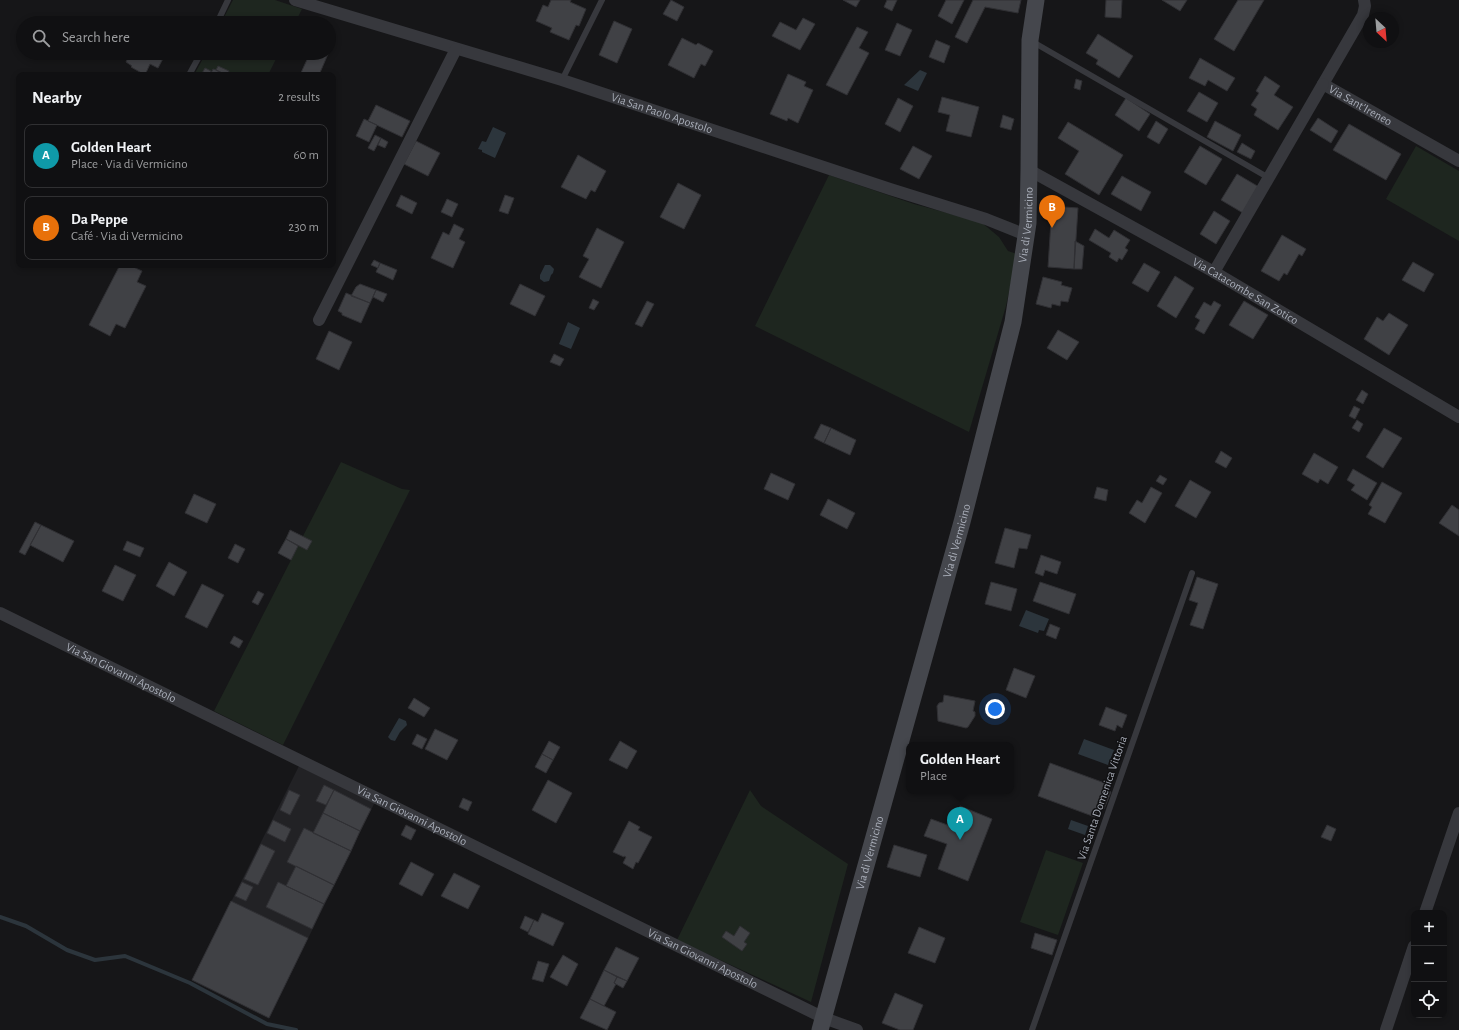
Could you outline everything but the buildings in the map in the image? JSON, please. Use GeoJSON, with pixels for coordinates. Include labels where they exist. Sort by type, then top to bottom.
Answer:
{"type":"FeatureCollection","features":[{"type":"Feature","properties":{"kind":"main road","name":"Via di Vermicino"},"geometry":{"type":"LineString","coordinates":[[822,1024],[964,515],[1010,334],[1026,235],[1029,170],[1030,40],[1036,0]]}},
{"type":"Feature","properties":{"kind":"street","name":"Via San Paolo Apostolo"},"geometry":{"type":"LineString","coordinates":[[295,0],[562,80],[890,189],[986,219],[1026,235]]}},
{"type":"Feature","properties":{"kind":"street","name":"Via Sant'Ireneo"},"geometry":{"type":"LineString","coordinates":[[1364,0],[1365,6],[1363,15],[1324,84],[1459,161]]}},
{"type":"Feature","properties":{"kind":"street"},"geometry":{"type":"LineString","coordinates":[[319,320],[456,49]]}},
{"type":"Feature","properties":{"kind":"street"},"geometry":{"type":"LineString","coordinates":[[1214,272],[1324,84]]}},
{"type":"Feature","properties":{"kind":"street","name":"Via Catacombe San Zotico"},"geometry":{"type":"LineString","coordinates":[[1029,170],[1214,272],[1459,417]]}},
{"type":"Feature","properties":{"kind":"street","name":"Via San Giovanni Apostolo"},"geometry":{"type":"LineString","coordinates":[[0,613],[822,1024],[857,1030]]}},
{"type":"Feature","properties":{"kind":"street"},"geometry":{"type":"LineString","coordinates":[[1426,910],[1459,813]]}},
{"type":"Feature","properties":{"kind":"street"},"geometry":{"type":"LineString","coordinates":[[1386,1030],[1411,955]]}},
{"type":"Feature","properties":{"kind":"lane"},"geometry":{"type":"LineString","coordinates":[[220,16],[228,0]]}},
{"type":"Feature","properties":{"kind":"lane"},"geometry":{"type":"LineString","coordinates":[[562,80],[602,0]]}},
{"type":"Feature","properties":{"kind":"lane"},"geometry":{"type":"LineString","coordinates":[[1030,40],[1269,178]]}},
{"type":"Feature","properties":{"kind":"lane"},"geometry":{"type":"LineString","coordinates":[[192,72],[198,60]]}},
{"type":"Feature","properties":{"kind":"lane","name":"Via Santa Domenica Vittoria"},"geometry":{"type":"LineString","coordinates":[[1032,1030],[1192,573]]}},
{"type":"Feature","properties":{"kind":"shaded area"},"geometry":{"type":"Polygon","coordinates":[[[233,0],[275,0],[302,9],[298,16],[225,16],[233,0]]]}},
{"type":"Feature","properties":{"kind":"shaded area"},"geometry":{"type":"Polygon","coordinates":[[[202,60],[276,60],[270,72],[219,72],[213,69],[212,72],[196,72],[202,60]]]}},
{"type":"Feature","properties":{"kind":"shaded area"},"geometry":{"type":"Polygon","coordinates":[[[920,70],[927,73],[918,91],[904,85],[920,70]]]}},
{"type":"Feature","properties":{"kind":"shaded area"},"geometry":{"type":"Polygon","coordinates":[[[493,127],[506,133],[495,158],[478,149],[482,141],[486,142],[493,127]]]}},
{"type":"Feature","properties":{"kind":"shaded area"},"geometry":{"type":"Polygon","coordinates":[[[1416,146],[1459,171],[1459,241],[1386,199],[1416,146]]]}},
{"type":"Feature","properties":{"kind":"shaded area"},"geometry":{"type":"Polygon","coordinates":[[[829,175],[914,204],[981,222],[999,237],[1008,251],[1017,254],[1006,306],[969,432],[755,326],[829,175]]]}},
{"type":"Feature","properties":{"kind":"shaded area"},"geometry":{"type":"Polygon","coordinates":[[[545,265],[550,265],[554,269],[549,281],[544,282],[540,279],[540,275],[545,265]]]}},
{"type":"Feature","properties":{"kind":"shaded area"},"geometry":{"type":"Polygon","coordinates":[[[568,322],[580,328],[571,349],[559,344],[568,322]]]}},
{"type":"Feature","properties":{"kind":"shaded area"},"geometry":{"type":"Polygon","coordinates":[[[341,462],[402,489],[410,490],[283,745],[214,711],[291,560],[278,553],[290,530],[303,536],[341,462]]]}},
{"type":"Feature","properties":{"kind":"shaded area"},"geometry":{"type":"Polygon","coordinates":[[[1026,610],[1049,619],[1044,631],[1039,630],[1038,633],[1019,626],[1026,610]]]}},
{"type":"Feature","properties":{"kind":"shaded area"},"geometry":{"type":"Polygon","coordinates":[[[399,718],[406,721],[407,725],[400,732],[395,741],[391,740],[388,737],[399,718]]]}},
{"type":"Feature","properties":{"kind":"shaded area"},"geometry":{"type":"Polygon","coordinates":[[[1084,739],[1114,750],[1108,765],[1078,754],[1084,739]]]}},
{"type":"Feature","properties":{"kind":"shaded area"},"geometry":{"type":"Polygon","coordinates":[[[299,766],[375,802],[269,1018],[192,980],[299,766]]]}},
{"type":"Feature","properties":{"kind":"shaded area"},"geometry":{"type":"Polygon","coordinates":[[[750,790],[761,806],[848,864],[811,1002],[677,940],[750,790]]]}},
{"type":"Feature","properties":{"kind":"shaded area"},"geometry":{"type":"Polygon","coordinates":[[[1071,820],[1088,826],[1085,835],[1068,829],[1071,820]]]}},
{"type":"Feature","properties":{"kind":"shaded area"},"geometry":{"type":"Polygon","coordinates":[[[1046,850],[1083,863],[1058,935],[1020,922],[1046,850]]]}},
{"type":"Feature","properties":{"kind":"waterway"},"geometry":{"type":"LineString","coordinates":[[0,917],[26,926],[67,950],[95,960],[125,956],[190,983],[267,1024],[296,1030]]}},
{"type":"Feature","properties":{"kind":"place","name":"Da Peppe"},"geometry":{"type":"Point","coordinates":[1052,228]}},
{"type":"Feature","properties":{"kind":"place","name":"Golden Heart"},"geometry":{"type":"Point","coordinates":[960,840]}}]}
